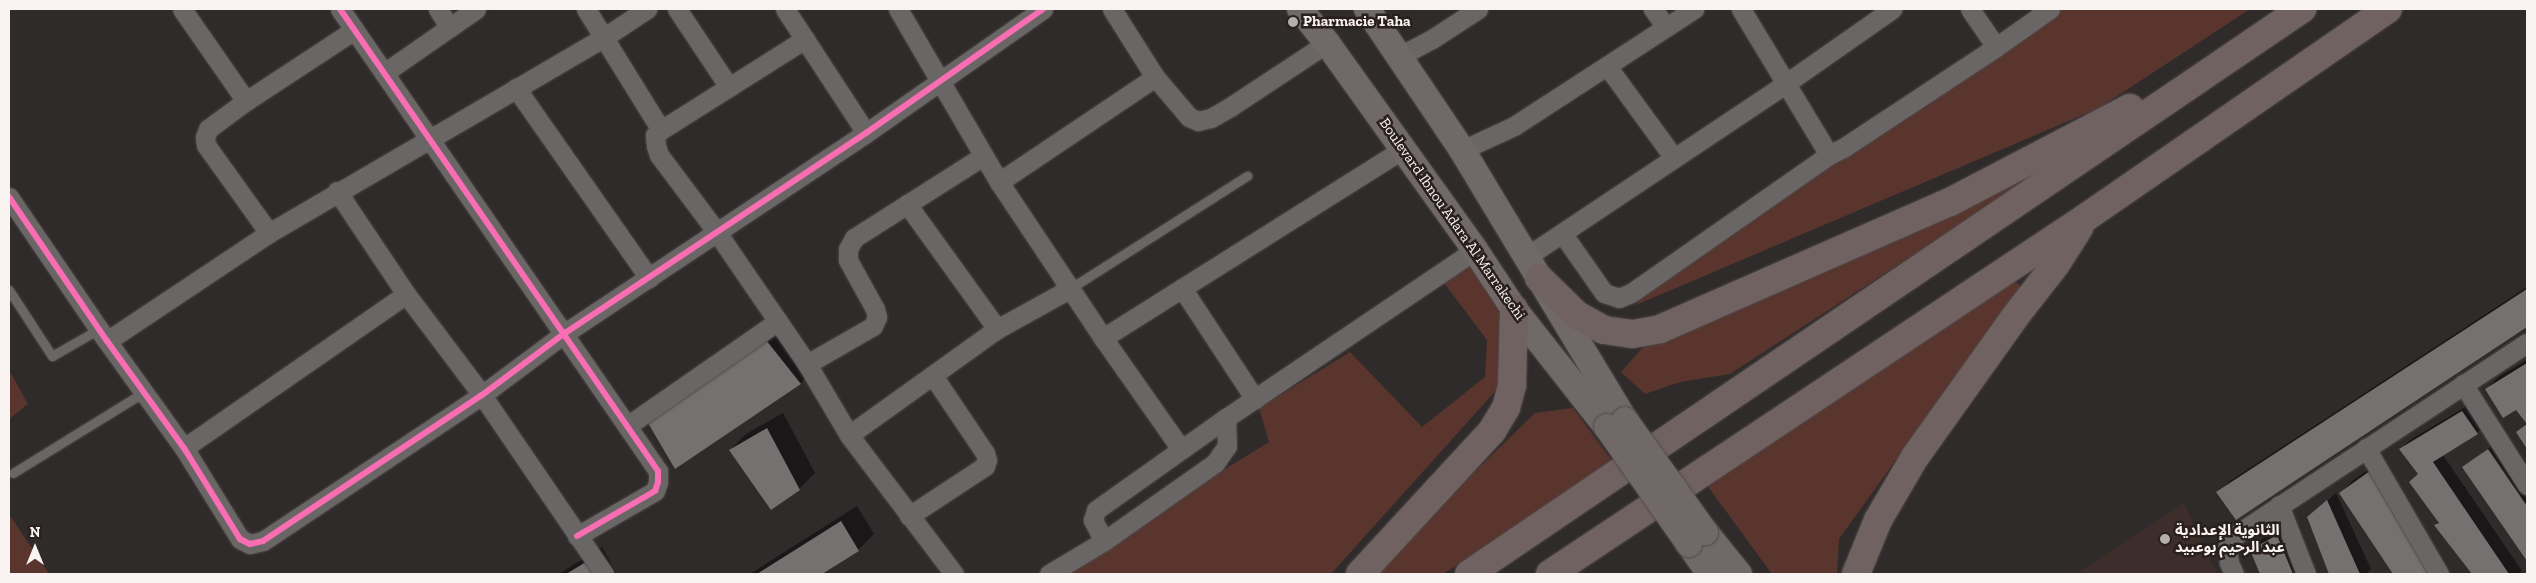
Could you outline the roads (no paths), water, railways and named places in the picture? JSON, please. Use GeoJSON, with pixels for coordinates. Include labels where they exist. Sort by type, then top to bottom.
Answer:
{"type":"FeatureCollection","features":[{"type":"Feature","properties":{"kind":"highway"},"geometry":{"type":"LineString","coordinates":[[1469,574],[2302,9]]}},
{"type":"Feature","properties":{"kind":"highway"},"geometry":{"type":"LineString","coordinates":[[1550,574],[2085,218],[2388,9]]}},
{"type":"Feature","properties":{"kind":"highway"},"geometry":{"type":"LineString","coordinates":[[1532,267],[1577,315],[1604,330],[1633,334],[1660,329],[1950,202],[2148,98],[2182,78],[2244,48]]}},
{"type":"Feature","properties":{"kind":"highway"},"geometry":{"type":"LineString","coordinates":[[1856,574],[1878,520],[1916,457],[2014,318],[2056,264],[2085,218]]}},
{"type":"Feature","properties":{"kind":"highway"},"geometry":{"type":"LineString","coordinates":[[1360,574],[1492,431],[1506,408],[1512,385],[1514,309]]}},
{"type":"Feature","properties":{"kind":"main road","name":"Boulevard Ibnou Adara Al Marrakechi"},"geometry":{"type":"LineString","coordinates":[[1300,9],[1327,43],[1403,149],[1475,250],[1514,309],[1616,423]]}},
{"type":"Feature","properties":{"kind":"main road"},"geometry":{"type":"LineString","coordinates":[[1367,9],[1462,150],[1532,267],[1616,423],[1697,538],[1739,574]]}},
{"type":"Feature","properties":{"kind":"main road"},"geometry":{"type":"LineString","coordinates":[[1697,538],[1710,574]]}},
{"type":"Feature","properties":{"kind":"street"},"geometry":{"type":"LineString","coordinates":[[182,9],[246,101]]}},
{"type":"Feature","properties":{"kind":"street"},"geometry":{"type":"LineString","coordinates":[[340,9],[658,471],[658,482],[654,491],[578,536]]}},
{"type":"Feature","properties":{"kind":"street"},"geometry":{"type":"LineString","coordinates":[[438,9],[450,28]]}},
{"type":"Feature","properties":{"kind":"street"},"geometry":{"type":"LineString","coordinates":[[384,73],[476,9]]}},
{"type":"Feature","properties":{"kind":"street"},"geometry":{"type":"LineString","coordinates":[[586,9],[661,130]]}},
{"type":"Feature","properties":{"kind":"street"},"geometry":{"type":"LineString","coordinates":[[103,335],[337,191],[603,38],[647,9]]}},
{"type":"Feature","properties":{"kind":"street"},"geometry":{"type":"LineString","coordinates":[[676,9],[729,87]]}},
{"type":"Feature","properties":{"kind":"street"},"geometry":{"type":"LineString","coordinates":[[786,9],[866,133]]}},
{"type":"Feature","properties":{"kind":"street"},"geometry":{"type":"LineString","coordinates":[[898,9],[942,81],[999,182],[1103,338],[1181,449]]}},
{"type":"Feature","properties":{"kind":"street"},"geometry":{"type":"LineString","coordinates":[[1112,9],[1155,76],[1189,117],[1198,121],[1230,107],[1327,43]]}},
{"type":"Feature","properties":{"kind":"street"},"geometry":{"type":"LineString","coordinates":[[1398,56],[1432,39],[1478,9]]}},
{"type":"Feature","properties":{"kind":"street"},"geometry":{"type":"LineString","coordinates":[[1653,9],[1666,27]]}},
{"type":"Feature","properties":{"kind":"street"},"geometry":{"type":"LineString","coordinates":[[1462,150],[1514,126],[1694,9]]}},
{"type":"Feature","properties":{"kind":"street"},"geometry":{"type":"LineString","coordinates":[[1741,9],[1828,155]]}},
{"type":"Feature","properties":{"kind":"street"},"geometry":{"type":"LineString","coordinates":[[1532,267],[1562,233],[1785,84],[1892,9]]}},
{"type":"Feature","properties":{"kind":"street"},"geometry":{"type":"LineString","coordinates":[[1970,9],[1996,47]]}},
{"type":"Feature","properties":{"kind":"street"},"geometry":{"type":"LineString","coordinates":[[1562,233],[1604,293],[1619,298],[1631,293],[1828,155],[1843,148],[2050,9]]}},
{"type":"Feature","properties":{"kind":"street"},"geometry":{"type":"LineString","coordinates":[[9,197],[103,335],[184,448],[240,539],[250,544],[262,541],[482,395],[564,333],[942,81],[1035,11]]}},
{"type":"Feature","properties":{"kind":"street"},"geometry":{"type":"LineString","coordinates":[[269,233],[206,145],[205,137],[208,129],[246,101],[354,30]]}},
{"type":"Feature","properties":{"kind":"street"},"geometry":{"type":"LineString","coordinates":[[806,39],[661,130],[655,135],[654,140],[659,155],[716,231],[778,321],[807,364],[849,434],[954,574]]}},
{"type":"Feature","properties":{"kind":"street"},"geometry":{"type":"LineString","coordinates":[[1607,66],[1674,158]]}},
{"type":"Feature","properties":{"kind":"street"},"geometry":{"type":"LineString","coordinates":[[999,182],[1155,76]]}},
{"type":"Feature","properties":{"kind":"street"},"geometry":{"type":"LineString","coordinates":[[516,88],[649,278]]}},
{"type":"Feature","properties":{"kind":"street"},"geometry":{"type":"LineString","coordinates":[[1103,338],[1403,149]]}},
{"type":"Feature","properties":{"kind":"street"},"geometry":{"type":"LineString","coordinates":[[807,364],[873,326],[877,317],[875,308],[848,260],[848,249],[854,238],[983,156]]}},
{"type":"Feature","properties":{"kind":"street"},"geometry":{"type":"LineString","coordinates":[[337,191],[406,294],[482,395],[604,574]]}},
{"type":"Feature","properties":{"kind":"street"},"geometry":{"type":"LineString","coordinates":[[907,204],[997,330]]}},
{"type":"Feature","properties":{"kind":"street"},"geometry":{"type":"LineString","coordinates":[[1104,540],[1094,520],[1096,510],[1226,418],[1475,250]]}},
{"type":"Feature","properties":{"kind":"street"},"geometry":{"type":"LineString","coordinates":[[849,434],[997,330],[1071,288]]}},
{"type":"Feature","properties":{"kind":"street"},"geometry":{"type":"LineString","coordinates":[[1182,288],[1255,399]]}},
{"type":"Feature","properties":{"kind":"street"},"geometry":{"type":"LineString","coordinates":[[184,448],[406,294]]}},
{"type":"Feature","properties":{"kind":"street"},"geometry":{"type":"LineString","coordinates":[[626,426],[778,321]]}},
{"type":"Feature","properties":{"kind":"street"},"geometry":{"type":"LineString","coordinates":[[2234,574],[2229,563],[2227,548],[2234,536],[2527,343]]}},
{"type":"Feature","properties":{"kind":"street"},"geometry":{"type":"LineString","coordinates":[[909,516],[985,466],[987,460],[986,453],[933,376]]}},
{"type":"Feature","properties":{"kind":"street"},"geometry":{"type":"LineString","coordinates":[[2463,384],[2527,485]]}},
{"type":"Feature","properties":{"kind":"street"},"geometry":{"type":"LineString","coordinates":[[1049,574],[1104,540],[1216,463],[1227,446],[1226,418]]}},
{"type":"Feature","properties":{"kind":"street"},"geometry":{"type":"LineString","coordinates":[[2366,448],[2439,574]]}},
{"type":"Feature","properties":{"kind":"street"},"geometry":{"type":"LineString","coordinates":[[2279,505],[2306,574]]}},
{"type":"Feature","properties":{"kind":"lane"},"geometry":{"type":"LineString","coordinates":[[1071,288],[1247,176]]}},
{"type":"Feature","properties":{"kind":"lane"},"geometry":{"type":"LineString","coordinates":[[9,290],[52,356],[103,335]]}},
{"type":"Feature","properties":{"kind":"lane"},"geometry":{"type":"LineString","coordinates":[[13,473],[144,392]]}},
{"type":"Feature","properties":{"kind":"place","name":"Pharmacie Taha"},"geometry":{"type":"Point","coordinates":[1293,22]}},
{"type":"Feature","properties":{"kind":"place","name":"الثانوية الإعدادية عبد الرحيم بوعبيد"},"geometry":{"type":"Point","coordinates":[2165,539]}}]}
